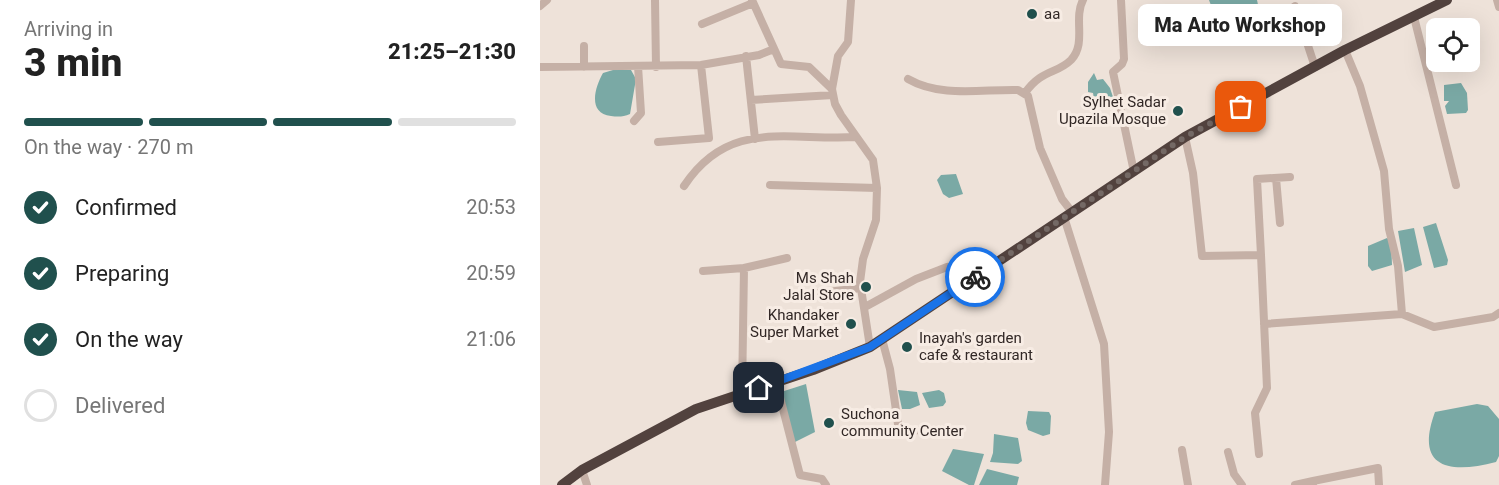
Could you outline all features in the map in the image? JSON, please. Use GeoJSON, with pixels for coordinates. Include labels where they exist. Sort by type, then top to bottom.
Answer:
{"type":"FeatureCollection","features":[{"type":"Feature","properties":{"kind":"highway"},"geometry":{"type":"LineString","coordinates":[[562,485],[582,470],[696,409],[870,347],[1185,137],[1345,50],[1447,0]]}},
{"type":"Feature","properties":{"kind":"street"},"geometry":{"type":"LineString","coordinates":[[540,6],[547,0]]}},
{"type":"Feature","properties":{"kind":"street"},"geometry":{"type":"LineString","coordinates":[[654,0],[657,67]]}},
{"type":"Feature","properties":{"kind":"street"},"geometry":{"type":"LineString","coordinates":[[851,0],[848,42],[838,56],[833,92],[835,104],[856,137],[865,145],[873,160],[877,188],[876,220],[863,259],[861,288],[870,347]]}},
{"type":"Feature","properties":{"kind":"street"},"geometry":{"type":"LineString","coordinates":[[1025,93],[1034,80],[1071,60],[1077,47],[1080,32],[1077,19],[1083,0]]}},
{"type":"Feature","properties":{"kind":"street"},"geometry":{"type":"LineString","coordinates":[[1122,0],[1124,59],[1113,72],[1134,172]]}},
{"type":"Feature","properties":{"kind":"street"},"geometry":{"type":"LineString","coordinates":[[1497,0],[1499,7]]}},
{"type":"Feature","properties":{"kind":"street"},"geometry":{"type":"LineString","coordinates":[[702,24],[753,2],[781,64],[809,67],[833,92]]}},
{"type":"Feature","properties":{"kind":"street"},"geometry":{"type":"LineString","coordinates":[[1295,6],[1315,67]]}},
{"type":"Feature","properties":{"kind":"street"},"geometry":{"type":"LineString","coordinates":[[1414,17],[1456,185]]}},
{"type":"Feature","properties":{"kind":"street"},"geometry":{"type":"LineString","coordinates":[[584,46],[584,67]]}},
{"type":"Feature","properties":{"kind":"street"},"geometry":{"type":"LineString","coordinates":[[540,67],[701,65],[774,49]]}},
{"type":"Feature","properties":{"kind":"street"},"geometry":{"type":"LineString","coordinates":[[1345,50],[1360,86],[1384,171],[1389,229],[1398,266],[1402,314]]}},
{"type":"Feature","properties":{"kind":"street"},"geometry":{"type":"LineString","coordinates":[[746,56],[755,139]]}},
{"type":"Feature","properties":{"kind":"street"},"geometry":{"type":"LineString","coordinates":[[701,65],[712,154]]}},
{"type":"Feature","properties":{"kind":"street"},"geometry":{"type":"LineString","coordinates":[[634,121],[641,113],[638,66]]}},
{"type":"Feature","properties":{"kind":"street"},"geometry":{"type":"LineString","coordinates":[[908,79],[919,86],[946,90],[1018,90],[1025,93],[1031,104],[1040,148],[1068,215],[1104,344],[1109,432],[1105,485]]}},
{"type":"Feature","properties":{"kind":"street"},"geometry":{"type":"LineString","coordinates":[[751,100],[833,92]]}},
{"type":"Feature","properties":{"kind":"street"},"geometry":{"type":"LineString","coordinates":[[658,142],[708,140],[710,136]]}},
{"type":"Feature","properties":{"kind":"street"},"geometry":{"type":"LineString","coordinates":[[684,186],[697,167],[712,154],[733,142],[775,136],[856,137]]}},
{"type":"Feature","properties":{"kind":"street"},"geometry":{"type":"LineString","coordinates":[[1185,137],[1193,173],[1202,256],[1261,255]]}},
{"type":"Feature","properties":{"kind":"street"},"geometry":{"type":"LineString","coordinates":[[1260,454],[1255,412],[1267,388],[1257,179],[1290,177]]}},
{"type":"Feature","properties":{"kind":"street"},"geometry":{"type":"LineString","coordinates":[[1276,178],[1280,223]]}},
{"type":"Feature","properties":{"kind":"street"},"geometry":{"type":"LineString","coordinates":[[770,185],[877,188]]}},
{"type":"Feature","properties":{"kind":"street"},"geometry":{"type":"LineString","coordinates":[[703,271],[744,268],[787,258]]}},
{"type":"Feature","properties":{"kind":"street"},"geometry":{"type":"LineString","coordinates":[[865,307],[916,279],[947,267]]}},
{"type":"Feature","properties":{"kind":"street"},"geometry":{"type":"LineString","coordinates":[[742,394],[744,268]]}},
{"type":"Feature","properties":{"kind":"street"},"geometry":{"type":"LineString","coordinates":[[793,296],[861,288]]}},
{"type":"Feature","properties":{"kind":"street"},"geometry":{"type":"LineString","coordinates":[[1264,324],[1402,314],[1434,327],[1493,317],[1499,313]]}},
{"type":"Feature","properties":{"kind":"street"},"geometry":{"type":"LineString","coordinates":[[882,339],[890,369],[899,431],[949,429]]}},
{"type":"Feature","properties":{"kind":"street"},"geometry":{"type":"LineString","coordinates":[[776,382],[800,475],[822,479],[826,485]]}},
{"type":"Feature","properties":{"kind":"street"},"geometry":{"type":"LineString","coordinates":[[1182,450],[1188,485]]}},
{"type":"Feature","properties":{"kind":"street"},"geometry":{"type":"LineString","coordinates":[[1228,452],[1234,474],[1242,485]]}},
{"type":"Feature","properties":{"kind":"street"},"geometry":{"type":"LineString","coordinates":[[1295,485],[1378,468],[1380,485]]}},
{"type":"Feature","properties":{"kind":"street"},"geometry":{"type":"LineString","coordinates":[[582,470],[587,485]]}},
{"type":"Feature","properties":{"kind":"water"},"geometry":{"type":"Polygon","coordinates":[[[1209,0],[1257,0],[1263,28],[1258,36],[1245,37],[1238,33],[1226,38],[1213,35],[1208,14],[1212,8],[1209,0]]]}},
{"type":"Feature","properties":{"kind":"water"},"geometry":{"type":"Polygon","coordinates":[[[613,70],[631,70],[636,79],[630,114],[625,116],[616,117],[603,114],[596,105],[596,92],[600,79],[603,73],[613,70]]]}},
{"type":"Feature","properties":{"kind":"water"},"geometry":{"type":"Polygon","coordinates":[[[1094,73],[1097,80],[1103,79],[1110,88],[1114,100],[1095,104],[1093,93],[1088,92],[1088,82],[1094,73]]]}},
{"type":"Feature","properties":{"kind":"water"},"geometry":{"type":"Polygon","coordinates":[[[1461,83],[1467,93],[1468,110],[1466,113],[1447,114],[1445,106],[1449,101],[1444,101],[1444,85],[1461,83]]]}},
{"type":"Feature","properties":{"kind":"water"},"geometry":{"type":"Polygon","coordinates":[[[956,174],[963,194],[949,198],[943,194],[937,180],[941,175],[956,174]]]}},
{"type":"Feature","properties":{"kind":"water"},"geometry":{"type":"Polygon","coordinates":[[[1436,223],[1448,260],[1447,265],[1434,268],[1423,227],[1436,223]]]}},
{"type":"Feature","properties":{"kind":"water"},"geometry":{"type":"Polygon","coordinates":[[[1414,228],[1422,265],[1405,272],[1398,231],[1414,228]]]}},
{"type":"Feature","properties":{"kind":"water"},"geometry":{"type":"Polygon","coordinates":[[[1387,238],[1391,241],[1392,265],[1372,271],[1368,266],[1368,246],[1387,238]]]}},
{"type":"Feature","properties":{"kind":"water"},"geometry":{"type":"Polygon","coordinates":[[[806,384],[815,432],[793,443],[781,392],[806,384]]]}},
{"type":"Feature","properties":{"kind":"water"},"geometry":{"type":"Polygon","coordinates":[[[898,390],[917,392],[920,405],[902,409],[898,390]]]}},
{"type":"Feature","properties":{"kind":"water"},"geometry":{"type":"Polygon","coordinates":[[[939,390],[944,393],[946,402],[943,406],[929,408],[922,393],[939,390]]]}},
{"type":"Feature","properties":{"kind":"water"},"geometry":{"type":"Polygon","coordinates":[[[1477,404],[1488,406],[1499,419],[1499,456],[1496,462],[1464,467],[1440,463],[1433,456],[1429,446],[1435,412],[1477,404]]]}},
{"type":"Feature","properties":{"kind":"water"},"geometry":{"type":"Polygon","coordinates":[[[1028,411],[1049,412],[1051,416],[1050,434],[1043,436],[1028,430],[1026,423],[1028,411]]]}},
{"type":"Feature","properties":{"kind":"water"},"geometry":{"type":"Polygon","coordinates":[[[994,434],[1018,438],[1022,461],[1018,464],[990,462],[994,434]]]}},
{"type":"Feature","properties":{"kind":"water"},"geometry":{"type":"Polygon","coordinates":[[[953,449],[984,454],[974,485],[969,485],[942,471],[953,449]]]}},
{"type":"Feature","properties":{"kind":"water"},"geometry":{"type":"Polygon","coordinates":[[[987,469],[1019,477],[1017,485],[979,485],[987,469]]]}},
{"type":"Feature","properties":{"kind":"way so far"},"geometry":{"type":"LineString","coordinates":[[975,277],[1185,137],[1241,107]]}},
{"type":"Feature","properties":{"kind":"place","name":"aa"},"geometry":{"type":"Point","coordinates":[1032,14]}},
{"type":"Feature","properties":{"kind":"place","name":"Ma Auto Workshop"},"geometry":{"type":"Point","coordinates":[1241,107]}},
{"type":"Feature","properties":{"kind":"place","name":"Sylhet Sadar Upazila Mosque"},"geometry":{"type":"Point","coordinates":[1178,111]}},
{"type":"Feature","properties":{"kind":"place","name":"Ms Shah Jalal Store"},"geometry":{"type":"Point","coordinates":[866,287]}},
{"type":"Feature","properties":{"kind":"place","name":"Khandaker Super Market"},"geometry":{"type":"Point","coordinates":[851,324]}},
{"type":"Feature","properties":{"kind":"place","name":"Inayah's garden cafe & restaurant"},"geometry":{"type":"Point","coordinates":[907,347]}},
{"type":"Feature","properties":{"kind":"place","name":"Suchona community Center"},"geometry":{"type":"Point","coordinates":[829,423]}},
{"type":"Feature","properties":{"kind":"route"},"geometry":{"type":"LineString","coordinates":[[759,388],[813,370],[870,347],[975,277]]}}]}
